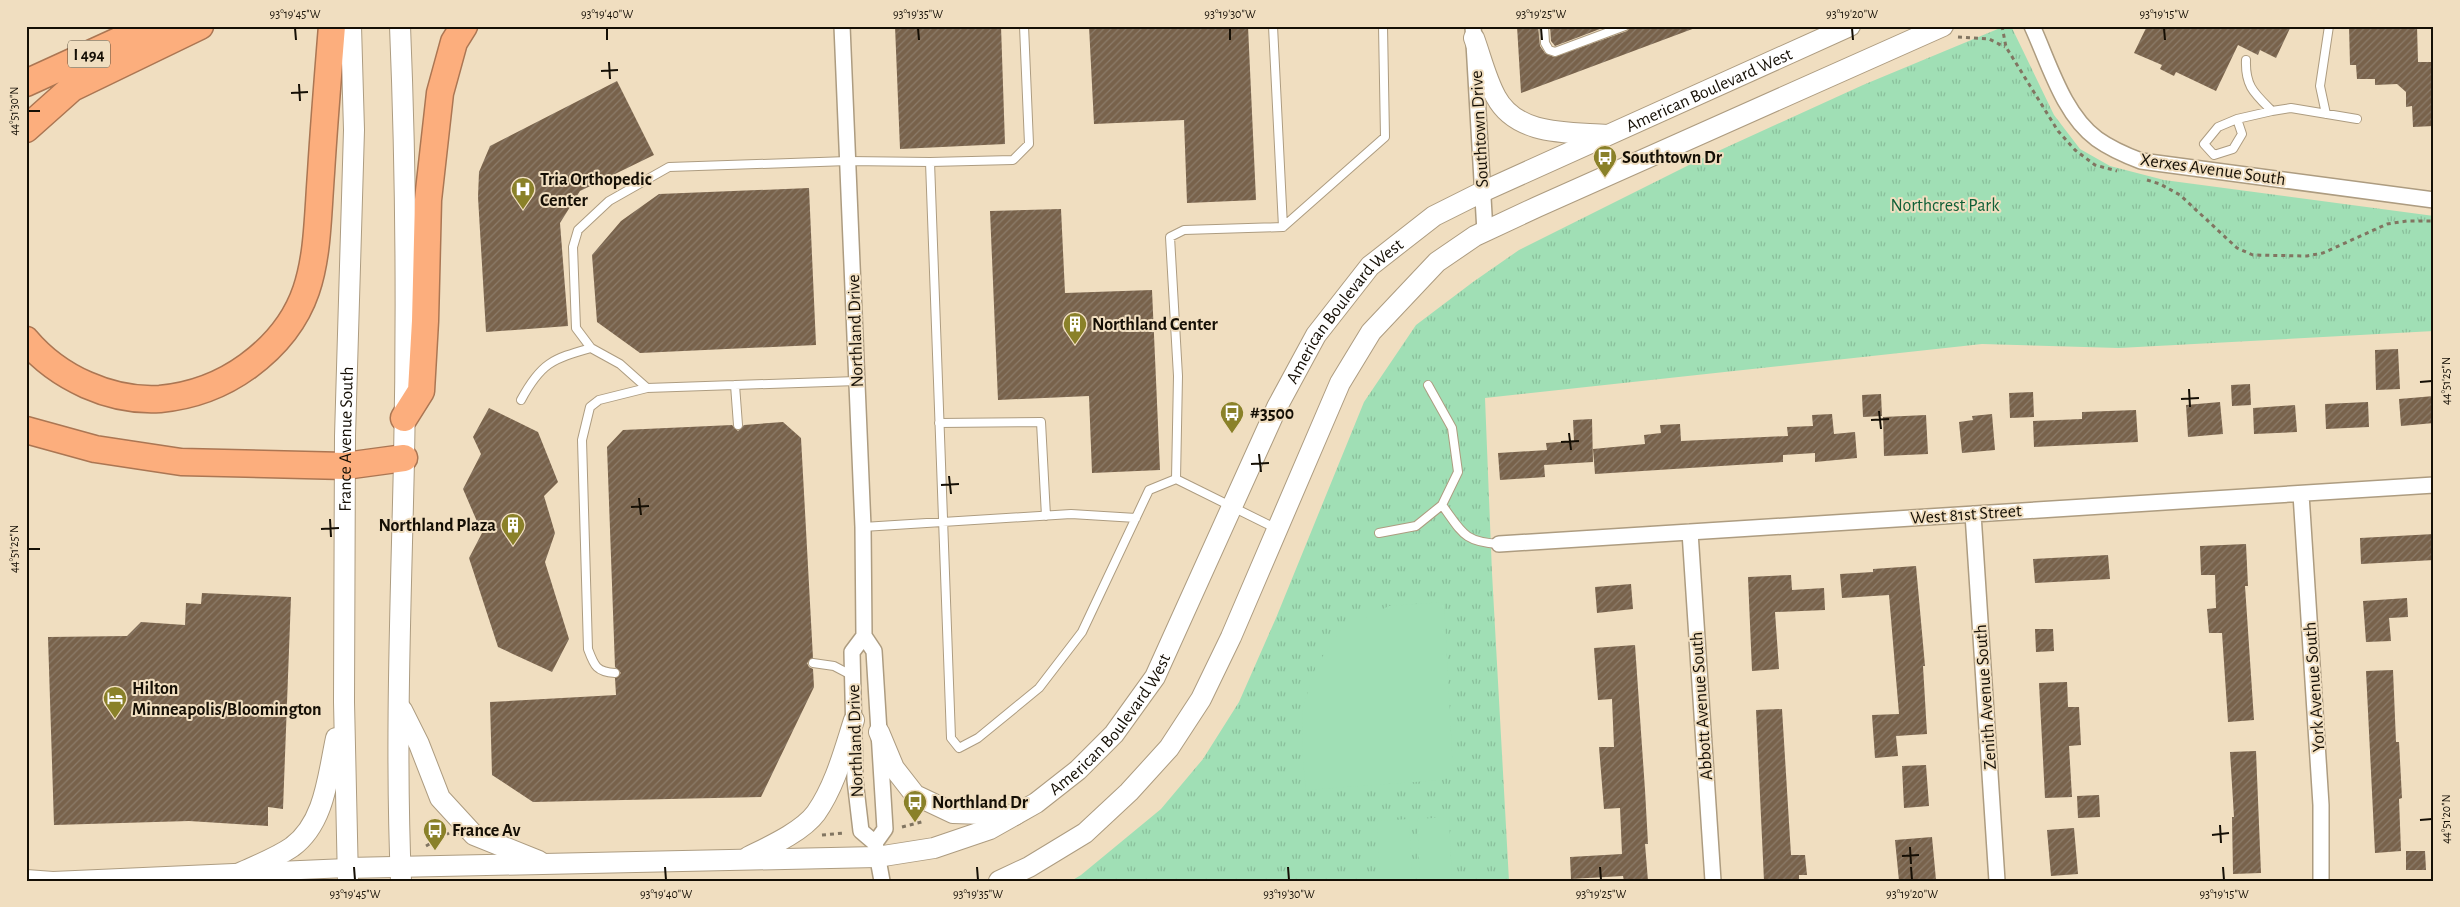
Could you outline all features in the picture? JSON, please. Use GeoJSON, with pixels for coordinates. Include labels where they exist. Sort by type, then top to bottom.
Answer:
{"type":"FeatureCollection","features":[{"type":"Feature","properties":{"kind":"highway","name":"I 494"},"geometry":{"type":"LineString","coordinates":[[26,83],[151,26]]}},
{"type":"Feature","properties":{"kind":"highway"},"geometry":{"type":"LineString","coordinates":[[26,129],[72,88],[200,26]]}},
{"type":"Feature","properties":{"kind":"highway"},"geometry":{"type":"LineString","coordinates":[[26,340],[47,361],[97,390],[120,396],[150,399],[188,395],[231,378],[275,343],[287,330],[301,304],[316,250],[332,26]]}},
{"type":"Feature","properties":{"kind":"highway"},"geometry":{"type":"LineString","coordinates":[[404,418],[421,391],[426,321],[428,200],[440,93],[454,42],[464,26]]}},
{"type":"Feature","properties":{"kind":"highway"},"geometry":{"type":"LineString","coordinates":[[26,430],[95,449],[181,462],[345,466],[404,458]]}},
{"type":"Feature","properties":{"kind":"main road","name":"France Avenue South"},"geometry":{"type":"LineString","coordinates":[[348,875],[344,702],[347,332],[354,130],[351,26]]}},
{"type":"Feature","properties":{"kind":"main road"},"geometry":{"type":"LineString","coordinates":[[400,26],[405,145],[404,458],[398,651],[401,874]]}},
{"type":"Feature","properties":{"kind":"main road","name":"American Boulevard West"},"geometry":{"type":"LineString","coordinates":[[348,875],[401,874],[548,865],[741,860],[876,850],[934,848],[990,829],[1016,815],[1036,803],[1078,770],[1114,734],[1155,677],[1277,407],[1316,335],[1370,266],[1434,216],[1482,192],[1850,26]]}},
{"type":"Feature","properties":{"kind":"main road","name":"American Boulevard West"},"geometry":{"type":"LineString","coordinates":[[999,881],[1030,867],[1085,833],[1129,792],[1169,748],[1201,699],[1340,383],[1371,332],[1437,262],[1485,232],[1946,31]]}},
{"type":"Feature","properties":{"kind":"main road"},"geometry":{"type":"LineString","coordinates":[[1474,32],[1496,98],[1517,121],[1551,131],[1609,135]]}},
{"type":"Feature","properties":{"kind":"main road"},"geometry":{"type":"LineString","coordinates":[[240,873],[292,846],[305,835],[316,818],[322,802],[344,702]]}},
{"type":"Feature","properties":{"kind":"main road"},"geometry":{"type":"LineString","coordinates":[[399,704],[419,744],[440,798],[474,834],[548,865]]}},
{"type":"Feature","properties":{"kind":"main road"},"geometry":{"type":"LineString","coordinates":[[741,860],[784,840],[815,814],[837,770],[854,720]]}},
{"type":"Feature","properties":{"kind":"main road"},"geometry":{"type":"LineString","coordinates":[[879,732],[894,768],[915,794],[953,813],[1016,815]]}},
{"type":"Feature","properties":{"kind":"street","name":"Northland Drive"},"geometry":{"type":"LineString","coordinates":[[842,26],[863,527],[864,636],[874,651],[885,829],[876,850],[861,832],[855,780],[852,652],[864,636]]}},
{"type":"Feature","properties":{"kind":"street","name":"Xerxes Avenue South"},"geometry":{"type":"LineString","coordinates":[[2032,26],[2065,98],[2078,120],[2095,138],[2117,152],[2141,161],[2434,200]]}},
{"type":"Feature","properties":{"kind":"street","name":"Southtown Drive"},"geometry":{"type":"LineString","coordinates":[[1474,32],[1485,232]]}},
{"type":"Feature","properties":{"kind":"street","name":"West 81st Street"},"geometry":{"type":"LineString","coordinates":[[1499,544],[2434,485]]}},
{"type":"Feature","properties":{"kind":"street","name":"York Avenue South"},"geometry":{"type":"LineString","coordinates":[[2301,494],[2321,805],[2320,881]]}},
{"type":"Feature","properties":{"kind":"street","name":"Zenith Avenue South"},"geometry":{"type":"LineString","coordinates":[[1973,514],[1997,881]]}},
{"type":"Feature","properties":{"kind":"street","name":"Abbott Avenue South"},"geometry":{"type":"LineString","coordinates":[[1690,532],[1713,881]]}},
{"type":"Feature","properties":{"kind":"street"},"geometry":{"type":"LineString","coordinates":[[876,850],[882,881]]}},
{"type":"Feature","properties":{"kind":"street","name":"American Boulevard West"},"geometry":{"type":"LineString","coordinates":[[26,879],[53,881],[240,873],[348,875]]}},
{"type":"Feature","properties":{"kind":"lane"},"geometry":{"type":"LineString","coordinates":[[647,388],[620,364],[591,348],[576,328],[573,247],[578,230],[609,200],[669,167],[848,161],[1013,160],[1029,144],[1024,26]]}},
{"type":"Feature","properties":{"kind":"lane"},"geometry":{"type":"LineString","coordinates":[[1273,26],[1282,227]]}},
{"type":"Feature","properties":{"kind":"lane"},"geometry":{"type":"LineString","coordinates":[[1176,479],[1178,376],[1170,237],[1184,230],[1282,227],[1385,137],[1383,26]]}},
{"type":"Feature","properties":{"kind":"lane"},"geometry":{"type":"LineString","coordinates":[[1544,26],[1545,43],[1549,50],[1555,52],[1625,26]]}},
{"type":"Feature","properties":{"kind":"lane"},"geometry":{"type":"LineString","coordinates":[[2326,114],[2320,86],[2329,26]]}},
{"type":"Feature","properties":{"kind":"lane"},"geometry":{"type":"LineString","coordinates":[[2246,60],[2246,77],[2256,94],[2272,111]]}},
{"type":"Feature","properties":{"kind":"lane"},"geometry":{"type":"LineString","coordinates":[[2214,155],[2204,144],[2218,127],[2237,119],[2291,108],[2357,119]]}},
{"type":"Feature","properties":{"kind":"lane"},"geometry":{"type":"LineString","coordinates":[[2214,155],[2233,149],[2242,134],[2237,119]]}},
{"type":"Feature","properties":{"kind":"lane"},"geometry":{"type":"LineString","coordinates":[[2210,170],[2214,155]]}},
{"type":"Feature","properties":{"kind":"lane"},"geometry":{"type":"LineString","coordinates":[[930,162],[951,738],[959,748],[978,738],[1039,688],[1082,632],[1149,490],[1176,479],[1233,505],[1277,529]]}},
{"type":"Feature","properties":{"kind":"lane"},"geometry":{"type":"LineString","coordinates":[[521,400],[532,379],[544,366],[564,356],[591,348]]}},
{"type":"Feature","properties":{"kind":"lane"},"geometry":{"type":"LineString","coordinates":[[615,673],[606,672],[594,666],[588,649],[582,440],[590,407],[599,400],[647,388],[857,380]]}},
{"type":"Feature","properties":{"kind":"lane"},"geometry":{"type":"LineString","coordinates":[[735,385],[738,425]]}},
{"type":"Feature","properties":{"kind":"lane"},"geometry":{"type":"LineString","coordinates":[[1379,533],[1416,526],[1442,505],[1458,472],[1452,428],[1428,385]]}},
{"type":"Feature","properties":{"kind":"lane"},"geometry":{"type":"LineString","coordinates":[[939,423],[1041,422],[1046,516]]}},
{"type":"Feature","properties":{"kind":"lane"},"geometry":{"type":"LineString","coordinates":[[1442,505],[1464,534],[1477,542],[1499,544]]}},
{"type":"Feature","properties":{"kind":"lane"},"geometry":{"type":"LineString","coordinates":[[863,527],[1071,514],[1136,518]]}},
{"type":"Feature","properties":{"kind":"lane"},"geometry":{"type":"LineString","coordinates":[[813,663],[834,666],[853,676]]}},
{"type":"Feature","properties":{"kind":"path"},"geometry":{"type":"LineString","coordinates":[[1946,31],[1989,39],[2006,47]]}},
{"type":"Feature","properties":{"kind":"path"},"geometry":{"type":"LineString","coordinates":[[899,828],[927,820]]}},
{"type":"Feature","properties":{"kind":"path"},"geometry":{"type":"LineString","coordinates":[[426,846],[452,832]]}},
{"type":"Feature","properties":{"kind":"path"},"geometry":{"type":"LineString","coordinates":[[815,836],[846,833]]}},
{"type":"Feature","properties":{"kind":"green space","name":"Northcrest Park"},"geometry":{"type":"Polygon","coordinates":[[[2005,26],[2011,26],[2054,115],[2080,149],[2110,166],[2164,180],[2434,216],[2434,331],[2119,348],[1982,344],[1485,398],[1492,573],[1509,881],[1071,881],[1081,875],[1161,809],[1203,759],[1239,702],[1276,618],[1364,402],[1416,325],[1519,250],[1703,158],[1863,85],[2005,26]]]}},
{"type":"Feature","properties":{"kind":"green space"},"geometry":{"type":"Polygon","coordinates":[[[1444,602],[1453,770],[1442,780],[1306,790],[1302,750],[1303,707],[1316,666],[1341,630],[1389,606],[1444,602]]]}},
{"type":"Feature","properties":{"kind":"green space"},"geometry":{"type":"Polygon","coordinates":[[[1449,817],[1452,881],[1420,881],[1417,819],[1449,817]]]}},
{"type":"Feature","properties":{"kind":"green space"},"geometry":{"type":"Polygon","coordinates":[[[1409,819],[1412,881],[1380,881],[1377,821],[1409,819]]]}},
{"type":"Feature","properties":{"kind":"building"},"geometry":{"type":"Polygon","coordinates":[[[895,26],[1001,26],[1005,144],[900,149],[895,26]]]}},
{"type":"Feature","properties":{"kind":"building"},"geometry":{"type":"Polygon","coordinates":[[[1089,26],[1248,26],[1256,200],[1187,203],[1184,120],[1094,124],[1089,26]]]}},
{"type":"Feature","properties":{"kind":"building"},"geometry":{"type":"Polygon","coordinates":[[[1517,26],[1538,26],[1540,46],[1545,53],[1554,57],[1627,31],[1631,26],[1695,28],[1521,93],[1517,26]]]}},
{"type":"Feature","properties":{"kind":"building"},"geometry":{"type":"Polygon","coordinates":[[[1550,26],[1608,26],[1555,46],[1551,41],[1550,26]]]}},
{"type":"Feature","properties":{"kind":"building"},"geometry":{"type":"Polygon","coordinates":[[[2147,26],[2291,26],[2276,58],[2260,50],[2258,55],[2238,45],[2216,91],[2176,72],[2174,76],[2160,69],[2162,65],[2134,53],[2147,26]]]}},
{"type":"Feature","properties":{"kind":"building"},"geometry":{"type":"Polygon","coordinates":[[[2349,26],[2417,26],[2418,62],[2434,62],[2434,126],[2413,127],[2412,106],[2406,107],[2406,92],[2397,84],[2375,85],[2375,79],[2357,79],[2356,65],[2350,65],[2349,26]]]}},
{"type":"Feature","properties":{"kind":"building","name":"Tria Orthopedic Center"},"geometry":{"type":"Polygon","coordinates":[[[617,81],[654,155],[580,191],[560,223],[568,326],[486,332],[478,197],[479,172],[490,146],[617,81]]]}},
{"type":"Feature","properties":{"kind":"building"},"geometry":{"type":"Polygon","coordinates":[[[809,188],[816,345],[640,353],[597,322],[592,255],[621,221],[659,194],[809,188]]]}},
{"type":"Feature","properties":{"kind":"building","name":"Northland Center"},"geometry":{"type":"Polygon","coordinates":[[[1061,209],[1065,293],[1152,290],[1160,470],[1092,473],[1089,396],[998,400],[990,211],[1061,209]]]}},
{"type":"Feature","properties":{"kind":"building"},"geometry":{"type":"Polygon","coordinates":[[[2398,349],[2400,389],[2376,390],[2375,350],[2398,349]]]}},
{"type":"Feature","properties":{"kind":"building"},"geometry":{"type":"Polygon","coordinates":[[[2250,384],[2251,405],[2232,406],[2231,385],[2250,384]]]}},
{"type":"Feature","properties":{"kind":"building"},"geometry":{"type":"Polygon","coordinates":[[[2033,392],[2034,417],[2010,418],[2009,393],[2033,392]]]}},
{"type":"Feature","properties":{"kind":"building"},"geometry":{"type":"Polygon","coordinates":[[[1881,394],[1882,416],[1863,417],[1862,395],[1881,394]]]}},
{"type":"Feature","properties":{"kind":"building"},"geometry":{"type":"Polygon","coordinates":[[[2434,396],[2434,423],[2401,426],[2399,399],[2434,396]]]}},
{"type":"Feature","properties":{"kind":"building"},"geometry":{"type":"Polygon","coordinates":[[[2220,402],[2223,434],[2188,437],[2186,405],[2220,402]]]}},
{"type":"Feature","properties":{"kind":"building"},"geometry":{"type":"Polygon","coordinates":[[[2368,402],[2369,427],[2326,429],[2325,404],[2368,402]]]}},
{"type":"Feature","properties":{"kind":"building"},"geometry":{"type":"Polygon","coordinates":[[[2295,405],[2297,432],[2254,434],[2253,408],[2295,405]]]}},
{"type":"Feature","properties":{"kind":"building","name":"Northland Plaza"},"geometry":{"type":"Polygon","coordinates":[[[489,408],[538,432],[558,482],[544,496],[555,533],[545,562],[569,639],[552,672],[498,647],[469,558],[482,533],[463,489],[481,454],[473,437],[489,408]]]}},
{"type":"Feature","properties":{"kind":"building"},"geometry":{"type":"Polygon","coordinates":[[[2136,410],[2138,442],[2034,447],[2033,421],[2082,419],[2082,412],[2136,410]]]}},
{"type":"Feature","properties":{"kind":"building"},"geometry":{"type":"Polygon","coordinates":[[[1832,414],[1834,434],[1855,432],[1857,458],[1815,462],[1815,453],[1783,455],[1783,462],[1595,474],[1593,449],[1645,444],[1644,435],[1661,433],[1660,425],[1680,424],[1681,441],[1788,436],[1787,427],[1813,426],[1812,415],[1832,414]]]}},
{"type":"Feature","properties":{"kind":"building"},"geometry":{"type":"Polygon","coordinates":[[[1992,414],[1995,450],[1962,453],[1959,422],[1973,420],[1972,416],[1992,414]]]}},
{"type":"Feature","properties":{"kind":"building"},"geometry":{"type":"Polygon","coordinates":[[[1926,415],[1928,454],[1884,456],[1883,417],[1926,415]]]}},
{"type":"Feature","properties":{"kind":"building"},"geometry":{"type":"Polygon","coordinates":[[[1592,419],[1593,462],[1544,465],[1545,477],[1500,480],[1498,453],[1547,450],[1546,443],[1574,441],[1573,420],[1592,419]]]}},
{"type":"Feature","properties":{"kind":"building"},"geometry":{"type":"Polygon","coordinates":[[[783,422],[801,438],[813,658],[807,663],[813,669],[814,687],[761,797],[533,802],[492,775],[490,702],[616,695],[615,678],[621,673],[615,667],[607,447],[623,430],[732,425],[738,431],[744,425],[783,422]]]}},
{"type":"Feature","properties":{"kind":"building"},"geometry":{"type":"Polygon","coordinates":[[[2434,534],[2434,560],[2361,564],[2360,538],[2434,534]]]}},
{"type":"Feature","properties":{"kind":"building"},"geometry":{"type":"Polygon","coordinates":[[[2246,544],[2248,586],[2245,586],[2254,720],[2228,722],[2222,633],[2209,633],[2207,609],[2216,608],[2215,575],[2201,575],[2200,546],[2246,544]]]}},
{"type":"Feature","properties":{"kind":"building"},"geometry":{"type":"Polygon","coordinates":[[[2108,555],[2110,579],[2035,583],[2033,559],[2108,555]]]}},
{"type":"Feature","properties":{"kind":"building"},"geometry":{"type":"Polygon","coordinates":[[[1916,566],[1925,666],[1923,666],[1927,734],[1896,736],[1898,756],[1875,758],[1872,715],[1899,714],[1889,595],[1842,598],[1840,574],[1873,572],[1873,569],[1916,566]]]}},
{"type":"Feature","properties":{"kind":"building"},"geometry":{"type":"Polygon","coordinates":[[[1791,575],[1792,590],[1824,588],[1825,610],[1775,612],[1779,669],[1752,671],[1748,577],[1791,575]]]}},
{"type":"Feature","properties":{"kind":"building"},"geometry":{"type":"Polygon","coordinates":[[[1631,584],[1633,609],[1597,613],[1595,587],[1631,584]]]}},
{"type":"Feature","properties":{"kind":"building"},"geometry":{"type":"Polygon","coordinates":[[[202,593],[291,597],[283,809],[268,807],[268,826],[189,821],[54,825],[48,637],[127,636],[141,622],[185,625],[186,603],[201,604],[202,593]]]}},
{"type":"Feature","properties":{"kind":"building"},"geometry":{"type":"Polygon","coordinates":[[[2407,598],[2408,617],[2389,618],[2391,641],[2366,642],[2363,601],[2407,598]]]}},
{"type":"Feature","properties":{"kind":"building"},"geometry":{"type":"Polygon","coordinates":[[[2035,629],[2053,629],[2054,651],[2036,652],[2035,629]]]}},
{"type":"Feature","properties":{"kind":"building"},"geometry":{"type":"Polygon","coordinates":[[[1635,645],[1648,844],[1645,844],[1648,881],[1624,881],[1623,876],[1571,879],[1570,857],[1622,854],[1620,808],[1604,809],[1599,747],[1614,747],[1612,699],[1598,700],[1594,648],[1635,645]]]}},
{"type":"Feature","properties":{"kind":"building"},"geometry":{"type":"Polygon","coordinates":[[[2393,670],[2396,742],[2399,742],[2402,798],[2399,799],[2401,851],[2375,853],[2366,671],[2393,670]]]}},
{"type":"Feature","properties":{"kind":"building"},"geometry":{"type":"Polygon","coordinates":[[[2067,682],[2068,707],[2079,707],[2081,745],[2069,746],[2072,797],[2045,798],[2039,683],[2067,682]]]}},
{"type":"Feature","properties":{"kind":"building"},"geometry":{"type":"Polygon","coordinates":[[[1782,709],[1791,855],[1805,855],[1807,875],[1799,875],[1799,881],[1764,881],[1756,710],[1782,709]]]}},
{"type":"Feature","properties":{"kind":"building"},"geometry":{"type":"Polygon","coordinates":[[[2256,751],[2261,873],[2233,874],[2232,817],[2234,817],[2230,752],[2256,751]]]}},
{"type":"Feature","properties":{"kind":"building"},"geometry":{"type":"Polygon","coordinates":[[[1926,765],[1929,806],[1904,808],[1902,766],[1926,765]]]}},
{"type":"Feature","properties":{"kind":"building"},"geometry":{"type":"Polygon","coordinates":[[[2099,795],[2100,817],[2078,818],[2077,796],[2099,795]]]}},
{"type":"Feature","properties":{"kind":"building"},"geometry":{"type":"Polygon","coordinates":[[[2074,828],[2078,874],[2051,876],[2047,830],[2074,828]]]}},
{"type":"Feature","properties":{"kind":"building"},"geometry":{"type":"Polygon","coordinates":[[[1932,837],[1936,880],[1899,881],[1895,840],[1932,837]]]}},
{"type":"Feature","properties":{"kind":"building"},"geometry":{"type":"Polygon","coordinates":[[[2406,851],[2425,851],[2426,870],[2406,870],[2406,851]]]}},
{"type":"Feature","properties":{"kind":"place","name":"Southtown Dr"},"geometry":{"type":"Point","coordinates":[1605,178]}},
{"type":"Feature","properties":{"kind":"place","name":"Tria Orthopedic Center"},"geometry":{"type":"Point","coordinates":[523,210]}},
{"type":"Feature","properties":{"kind":"place","name":"Northland Center"},"geometry":{"type":"Point","coordinates":[1075,345]}},
{"type":"Feature","properties":{"kind":"place","name":"#3500"},"geometry":{"type":"Point","coordinates":[1232,434]}},
{"type":"Feature","properties":{"kind":"place","name":"Northland Plaza"},"geometry":{"type":"Point","coordinates":[513,546]}},
{"type":"Feature","properties":{"kind":"place","name":"Hilton Minneapolis/Bloomington"},"geometry":{"type":"Point","coordinates":[115,719]}},
{"type":"Feature","properties":{"kind":"place","name":"Northland Dr"},"geometry":{"type":"Point","coordinates":[915,823]}},
{"type":"Feature","properties":{"kind":"place","name":"France Av"},"geometry":{"type":"Point","coordinates":[435,851]}}]}
